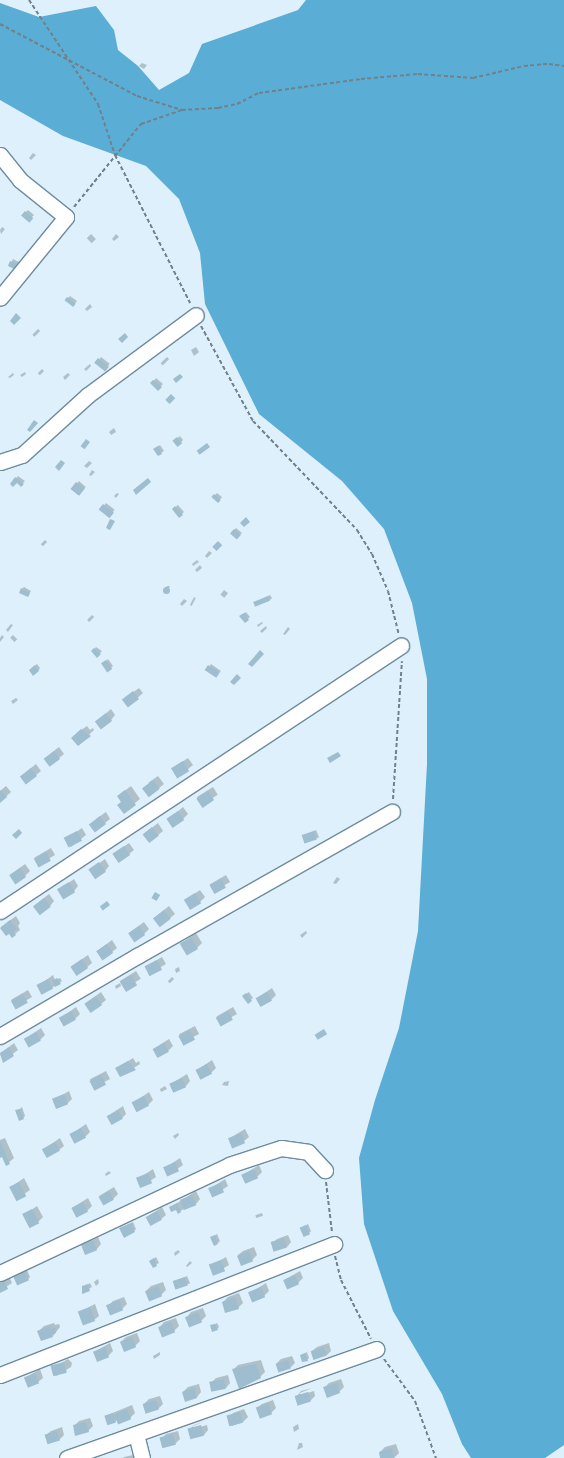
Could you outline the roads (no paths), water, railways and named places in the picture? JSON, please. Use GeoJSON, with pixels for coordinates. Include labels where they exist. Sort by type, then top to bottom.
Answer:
{"type":"FeatureCollection","features":[{"type":"Feature","properties":{"kind":"lane"},"geometry":{"type":"LineString","coordinates":[[0,155],[20,180],[66,217],[0,298]]}},
{"type":"Feature","properties":{"kind":"lane"},"geometry":{"type":"LineString","coordinates":[[0,462],[22,455],[88,394],[196,315]]}},
{"type":"Feature","properties":{"kind":"lane"},"geometry":{"type":"LineString","coordinates":[[0,911],[401,646]]}},
{"type":"Feature","properties":{"kind":"lane"},"geometry":{"type":"LineString","coordinates":[[0,1036],[136,956],[392,812]]}},
{"type":"Feature","properties":{"kind":"lane"},"geometry":{"type":"LineString","coordinates":[[0,1273],[228,1165],[281,1148],[308,1152],[325,1170]]}},
{"type":"Feature","properties":{"kind":"lane"},"geometry":{"type":"LineString","coordinates":[[0,1375],[334,1244]]}},
{"type":"Feature","properties":{"kind":"lane"},"geometry":{"type":"LineString","coordinates":[[67,1458],[376,1349]]}},
{"type":"Feature","properties":{"kind":"lane"},"geometry":{"type":"LineString","coordinates":[[136,1434],[142,1458]]}},
{"type":"Feature","properties":{"kind":"water"},"geometry":{"type":"Polygon","coordinates":[[[306,0],[564,0],[564,1445],[545,1458],[471,1458],[462,1444],[442,1394],[393,1311],[364,1224],[359,1158],[375,1100],[399,1028],[418,931],[427,764],[427,679],[412,603],[384,529],[342,481],[259,414],[205,304],[200,253],[179,199],[146,166],[63,136],[0,100],[0,3],[39,17],[96,6],[114,30],[118,50],[138,66],[159,90],[189,73],[202,44],[298,10],[306,0]]]}}]}
